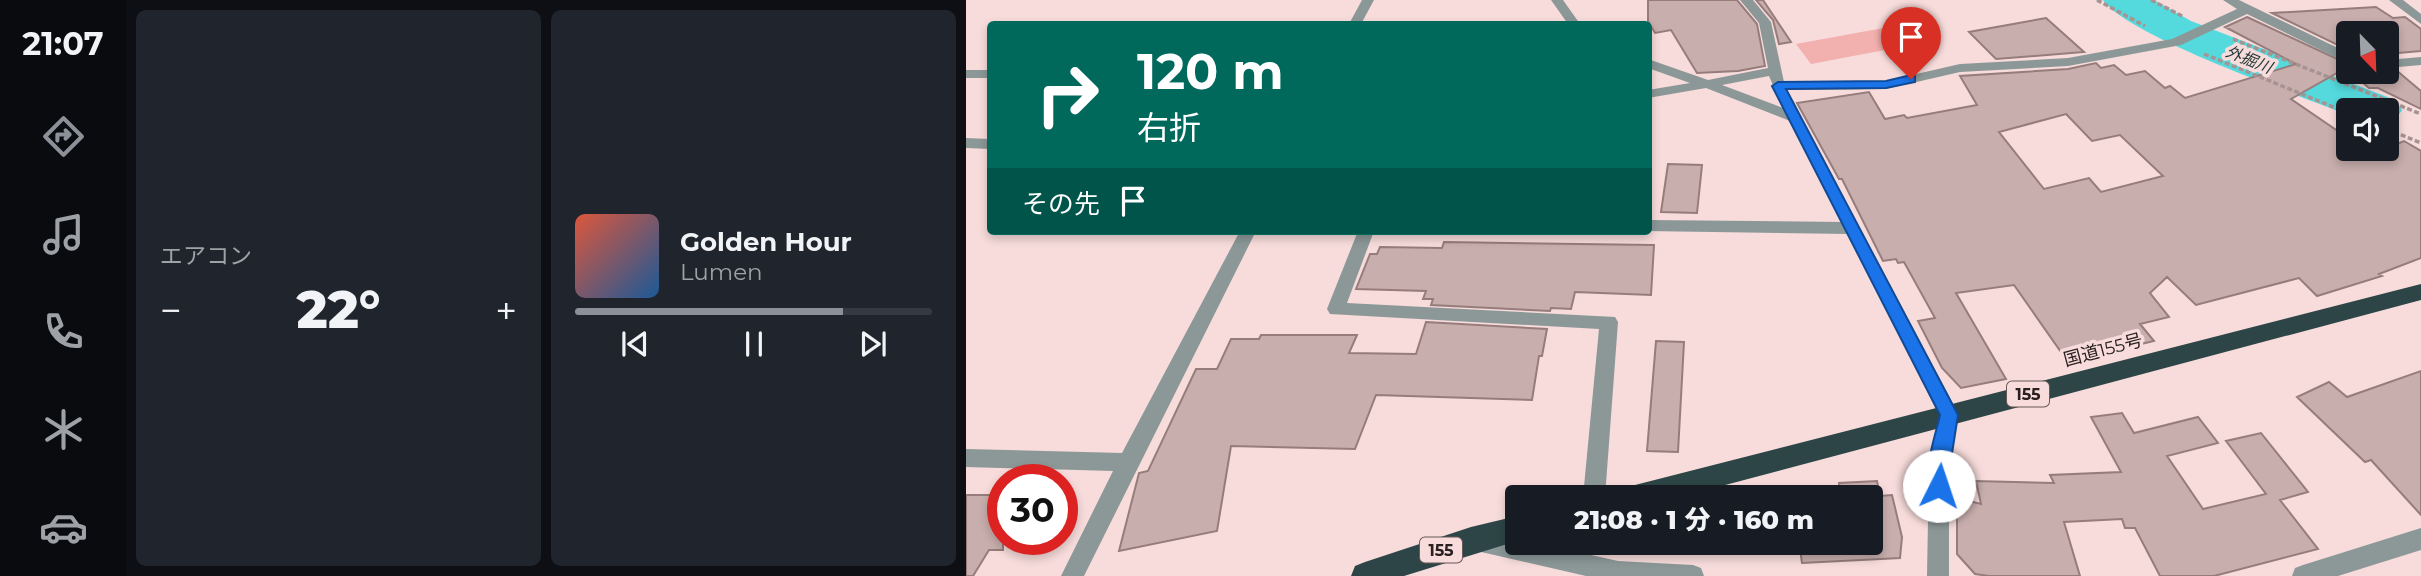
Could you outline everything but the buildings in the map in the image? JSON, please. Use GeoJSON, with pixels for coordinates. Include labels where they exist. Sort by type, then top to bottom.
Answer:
{"type":"FeatureCollection","features":[{"type":"Feature","properties":{"kind":"highway","name":"国道155号"},"geometry":{"type":"LineString","coordinates":[[1681,485],[2421,292]]}},
{"type":"Feature","properties":{"kind":"highway","name":"155"},"geometry":{"type":"LineString","coordinates":[[1365,576],[1505,531]]}},
{"type":"Feature","properties":{"kind":"street"},"geometry":{"type":"LineString","coordinates":[[1357,21],[1368,0]]}},
{"type":"Feature","properties":{"kind":"street"},"geometry":{"type":"LineString","coordinates":[[1557,0],[1572,21]]}},
{"type":"Feature","properties":{"kind":"street"},"geometry":{"type":"LineString","coordinates":[[1746,0],[1765,22],[1777,78],[1795,118],[1949,415],[1939,464],[1938,576]]}},
{"type":"Feature","properties":{"kind":"street"},"geometry":{"type":"LineString","coordinates":[[2229,0],[2336,52]]}},
{"type":"Feature","properties":{"kind":"street"},"geometry":{"type":"LineString","coordinates":[[2395,0],[2421,20]]}},
{"type":"Feature","properties":{"kind":"street"},"geometry":{"type":"LineString","coordinates":[[1652,93],[1707,84],[1777,78],[1886,85],[1960,68],[2068,62],[2176,42],[2247,9]]}},
{"type":"Feature","properties":{"kind":"street"},"geometry":{"type":"LineString","coordinates":[[2399,63],[2421,61]]}},
{"type":"Feature","properties":{"kind":"street"},"geometry":{"type":"LineString","coordinates":[[1652,64],[1795,118]]}},
{"type":"Feature","properties":{"kind":"street"},"geometry":{"type":"LineString","coordinates":[[966,74],[987,74]]}},
{"type":"Feature","properties":{"kind":"street"},"geometry":{"type":"LineString","coordinates":[[966,143],[987,144]]}},
{"type":"Feature","properties":{"kind":"street"},"geometry":{"type":"LineString","coordinates":[[1652,226],[1854,229]]}},
{"type":"Feature","properties":{"kind":"street"},"geometry":{"type":"LineString","coordinates":[[1072,576],[1246,235]]}},
{"type":"Feature","properties":{"kind":"street"},"geometry":{"type":"LineString","coordinates":[[1364,235],[1336,309],[1609,321],[1595,485]]}},
{"type":"Feature","properties":{"kind":"street"},"geometry":{"type":"LineString","coordinates":[[966,458],[1128,462]]}},
{"type":"Feature","properties":{"kind":"street"},"geometry":{"type":"LineString","coordinates":[[2303,576],[2421,539]]}},
{"type":"Feature","properties":{"kind":"street"},"geometry":{"type":"LineString","coordinates":[[1471,540],[1618,574],[1693,576]]}},
{"type":"Feature","properties":{"kind":"path"},"geometry":{"type":"LineString","coordinates":[[2097,0],[2176,42],[2336,108]]}},
{"type":"Feature","properties":{"kind":"path"},"geometry":{"type":"LineString","coordinates":[[2151,0],[2206,28],[2421,114]]}},
{"type":"Feature","properties":{"kind":"path"},"geometry":{"type":"LineString","coordinates":[[2399,134],[2421,143]]}},
{"type":"Feature","properties":{"kind":"shaded area"},"geometry":{"type":"Polygon","coordinates":[[[1889,27],[1906,46],[1811,64],[1796,44],[1889,27]]]}},
{"type":"Feature","properties":{"kind":"waterway","name":"外掘川"},"geometry":{"type":"LineString","coordinates":[[2124,0],[2176,30],[2348,98]]}},
{"type":"Feature","properties":{"kind":"route"},"geometry":{"type":"LineString","coordinates":[[1911,79],[1886,85],[1778,86],[1949,415],[1939,464],[1939,486]]}}]}
